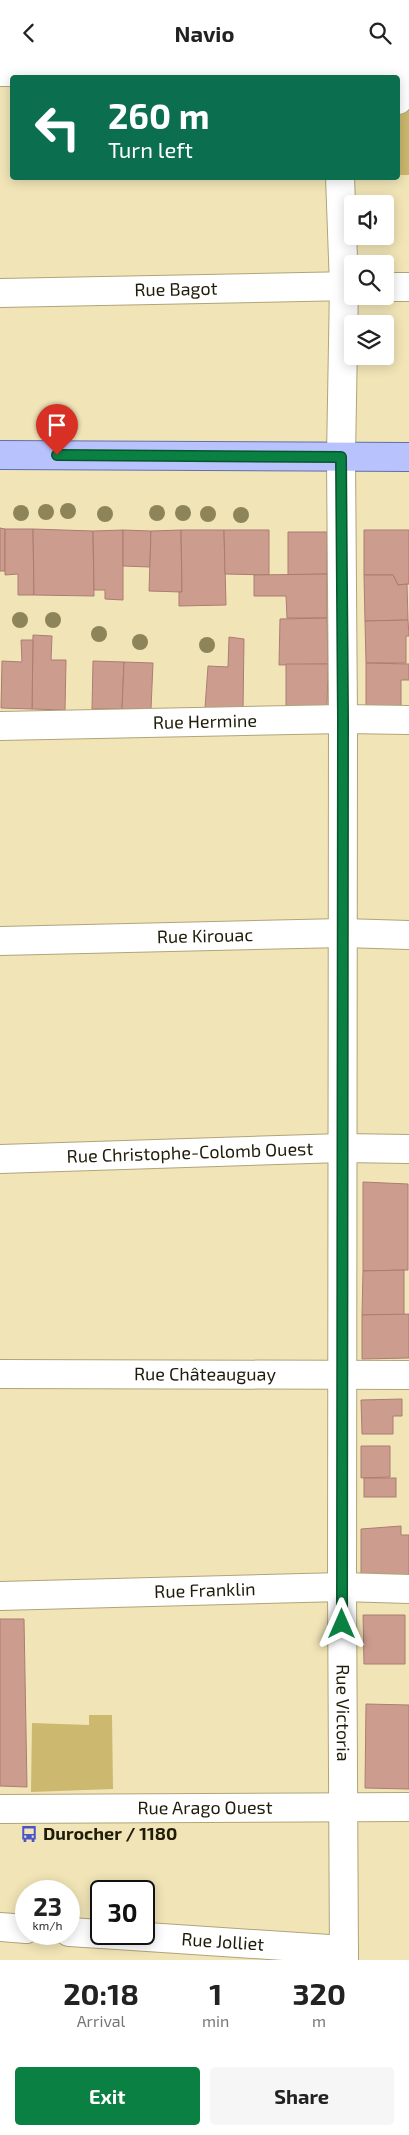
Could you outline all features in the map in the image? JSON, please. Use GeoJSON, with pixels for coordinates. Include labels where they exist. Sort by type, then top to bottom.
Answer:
{"type":"FeatureCollection","features":[{"type":"Feature","properties":{"kind":"main road"},"geometry":{"type":"LineString","coordinates":[[0,455],[409,457]]}},
{"type":"Feature","properties":{"kind":"street"},"geometry":{"type":"LineString","coordinates":[[0,72],[337,72],[391,75]]}},
{"type":"Feature","properties":{"kind":"street"},"geometry":{"type":"LineString","coordinates":[[400,98],[409,89]]}},
{"type":"Feature","properties":{"kind":"street","name":"Rue Victoria"},"geometry":{"type":"LineString","coordinates":[[343,182],[347,255]]}},
{"type":"Feature","properties":{"kind":"street","name":"Rue Bagot"},"geometry":{"type":"LineString","coordinates":[[0,293],[344,286]]}},
{"type":"Feature","properties":{"kind":"street"},"geometry":{"type":"LineString","coordinates":[[394,287],[409,287]]}},
{"type":"Feature","properties":{"kind":"street","name":"Rue Victoria"},"geometry":{"type":"LineString","coordinates":[[344,1955],[341,457],[347,305]]}},
{"type":"Feature","properties":{"kind":"street","name":"Rue Hermine"},"geometry":{"type":"LineString","coordinates":[[0,726],[343,719],[409,720]]}},
{"type":"Feature","properties":{"kind":"street","name":"Rue Kirouac"},"geometry":{"type":"LineString","coordinates":[[0,941],[343,933],[409,935]]}},
{"type":"Feature","properties":{"kind":"street","name":"Rue Christophe-Colomb Ouest"},"geometry":{"type":"LineString","coordinates":[[0,1159],[342,1148],[409,1149]]}},
{"type":"Feature","properties":{"kind":"street","name":"Rue Châteauguay"},"geometry":{"type":"LineString","coordinates":[[0,1374],[409,1375]]}},
{"type":"Feature","properties":{"kind":"street","name":"Rue Franklin"},"geometry":{"type":"LineString","coordinates":[[0,1596],[342,1587],[409,1589]]}},
{"type":"Feature","properties":{"kind":"street","name":"Rue Arago Ouest"},"geometry":{"type":"LineString","coordinates":[[0,1809],[409,1807]]}},
{"type":"Feature","properties":{"kind":"street"},"geometry":{"type":"LineString","coordinates":[[0,1927],[15,1928]]}},
{"type":"Feature","properties":{"kind":"street","name":"Rue Jolliet"},"geometry":{"type":"LineString","coordinates":[[155,1939],[344,1955]]}},
{"type":"Feature","properties":{"kind":"shaded area"},"geometry":{"type":"Polygon","coordinates":[[[400,95],[409,95],[409,175],[400,175],[400,95]]]}},
{"type":"Feature","properties":{"kind":"shaded area"},"geometry":{"type":"Polygon","coordinates":[[[89,1715],[112,1715],[113,1789],[31,1792],[32,1723],[89,1725],[89,1715]]]}},
{"type":"Feature","properties":{"kind":"building"},"geometry":{"type":"Polygon","coordinates":[[[0,528],[5,529],[5,571],[0,571],[0,528]]]}},
{"type":"Feature","properties":{"kind":"building"},"geometry":{"type":"Polygon","coordinates":[[[5,529],[33,529],[34,595],[18,595],[18,574],[5,575],[5,529]]]}},
{"type":"Feature","properties":{"kind":"building"},"geometry":{"type":"Polygon","coordinates":[[[33,529],[93,531],[94,596],[34,595],[33,529]]]}},
{"type":"Feature","properties":{"kind":"building"},"geometry":{"type":"Polygon","coordinates":[[[123,530],[123,600],[105,599],[105,590],[94,590],[93,531],[123,530]]]}},
{"type":"Feature","properties":{"kind":"building"},"geometry":{"type":"Polygon","coordinates":[[[123,530],[151,531],[150,567],[123,566],[123,530]]]}},
{"type":"Feature","properties":{"kind":"building"},"geometry":{"type":"Polygon","coordinates":[[[181,530],[182,592],[149,591],[151,531],[181,530]]]}},
{"type":"Feature","properties":{"kind":"building"},"geometry":{"type":"Polygon","coordinates":[[[181,530],[224,530],[226,605],[179,606],[179,592],[182,592],[181,530]]]}},
{"type":"Feature","properties":{"kind":"building"},"geometry":{"type":"Polygon","coordinates":[[[224,530],[269,530],[269,575],[225,574],[224,530]]]}},
{"type":"Feature","properties":{"kind":"building"},"geometry":{"type":"Polygon","coordinates":[[[364,530],[409,530],[409,584],[398,585],[393,575],[364,575],[364,530]]]}},
{"type":"Feature","properties":{"kind":"building"},"geometry":{"type":"Polygon","coordinates":[[[288,532],[327,532],[327,574],[288,575],[288,532]]]}},
{"type":"Feature","properties":{"kind":"building"},"geometry":{"type":"Polygon","coordinates":[[[327,574],[327,618],[287,618],[286,596],[254,596],[254,575],[327,574]]]}},
{"type":"Feature","properties":{"kind":"building"},"geometry":{"type":"Polygon","coordinates":[[[364,575],[393,575],[398,585],[407,584],[408,620],[365,621],[364,575]]]}},
{"type":"Feature","properties":{"kind":"building"},"geometry":{"type":"Polygon","coordinates":[[[327,618],[328,664],[279,665],[280,619],[327,618]]]}},
{"type":"Feature","properties":{"kind":"building"},"geometry":{"type":"Polygon","coordinates":[[[408,620],[409,636],[406,636],[406,663],[366,663],[365,621],[408,620]]]}},
{"type":"Feature","properties":{"kind":"building"},"geometry":{"type":"Polygon","coordinates":[[[33,635],[52,636],[51,660],[66,660],[65,710],[32,709],[33,635]]]}},
{"type":"Feature","properties":{"kind":"building"},"geometry":{"type":"Polygon","coordinates":[[[229,637],[244,639],[243,710],[205,708],[208,666],[228,667],[229,637]]]}},
{"type":"Feature","properties":{"kind":"building"},"geometry":{"type":"Polygon","coordinates":[[[21,640],[33,640],[32,709],[1,708],[2,661],[22,662],[21,640]]]}},
{"type":"Feature","properties":{"kind":"building"},"geometry":{"type":"Polygon","coordinates":[[[93,661],[124,662],[122,709],[92,709],[93,661]]]}},
{"type":"Feature","properties":{"kind":"building"},"geometry":{"type":"Polygon","coordinates":[[[124,662],[153,663],[151,709],[122,709],[124,662]]]}},
{"type":"Feature","properties":{"kind":"building"},"geometry":{"type":"Polygon","coordinates":[[[366,663],[409,664],[409,680],[401,680],[401,706],[366,706],[366,663]]]}},
{"type":"Feature","properties":{"kind":"building"},"geometry":{"type":"Polygon","coordinates":[[[286,664],[328,664],[327,708],[286,708],[286,664]]]}},
{"type":"Feature","properties":{"kind":"building"},"geometry":{"type":"Polygon","coordinates":[[[363,1182],[408,1184],[408,1270],[363,1271],[363,1182]]]}},
{"type":"Feature","properties":{"kind":"building"},"geometry":{"type":"Polygon","coordinates":[[[404,1270],[404,1315],[362,1315],[363,1271],[404,1270]]]}},
{"type":"Feature","properties":{"kind":"building"},"geometry":{"type":"Polygon","coordinates":[[[409,1314],[409,1358],[362,1359],[362,1315],[409,1314]]]}},
{"type":"Feature","properties":{"kind":"building"},"geometry":{"type":"Polygon","coordinates":[[[402,1399],[402,1416],[393,1416],[393,1434],[362,1434],[361,1400],[402,1399]]]}},
{"type":"Feature","properties":{"kind":"building"},"geometry":{"type":"Polygon","coordinates":[[[361,1446],[390,1446],[390,1477],[361,1478],[361,1446]]]}},
{"type":"Feature","properties":{"kind":"building"},"geometry":{"type":"Polygon","coordinates":[[[364,1478],[396,1478],[396,1497],[364,1497],[364,1478]]]}},
{"type":"Feature","properties":{"kind":"building"},"geometry":{"type":"Polygon","coordinates":[[[401,1526],[401,1535],[409,1535],[409,1579],[361,1580],[361,1529],[401,1526]]]}},
{"type":"Feature","properties":{"kind":"building"},"geometry":{"type":"Polygon","coordinates":[[[363,1615],[405,1615],[405,1664],[364,1664],[363,1615]]]}},
{"type":"Feature","properties":{"kind":"building"},"geometry":{"type":"Polygon","coordinates":[[[0,1619],[24,1619],[27,1787],[0,1786],[0,1619]]]}},
{"type":"Feature","properties":{"kind":"building"},"geometry":{"type":"Polygon","coordinates":[[[366,1704],[409,1705],[409,1789],[365,1788],[366,1704]]]}},
{"type":"Feature","properties":{"kind":"place","name":"Durocher / 1180"},"geometry":{"type":"Point","coordinates":[29,1834]}},
{"type":"Feature","properties":{"kind":"route"},"geometry":{"type":"LineString","coordinates":[[57,455],[341,457],[343,719],[342,1624]]}}]}
